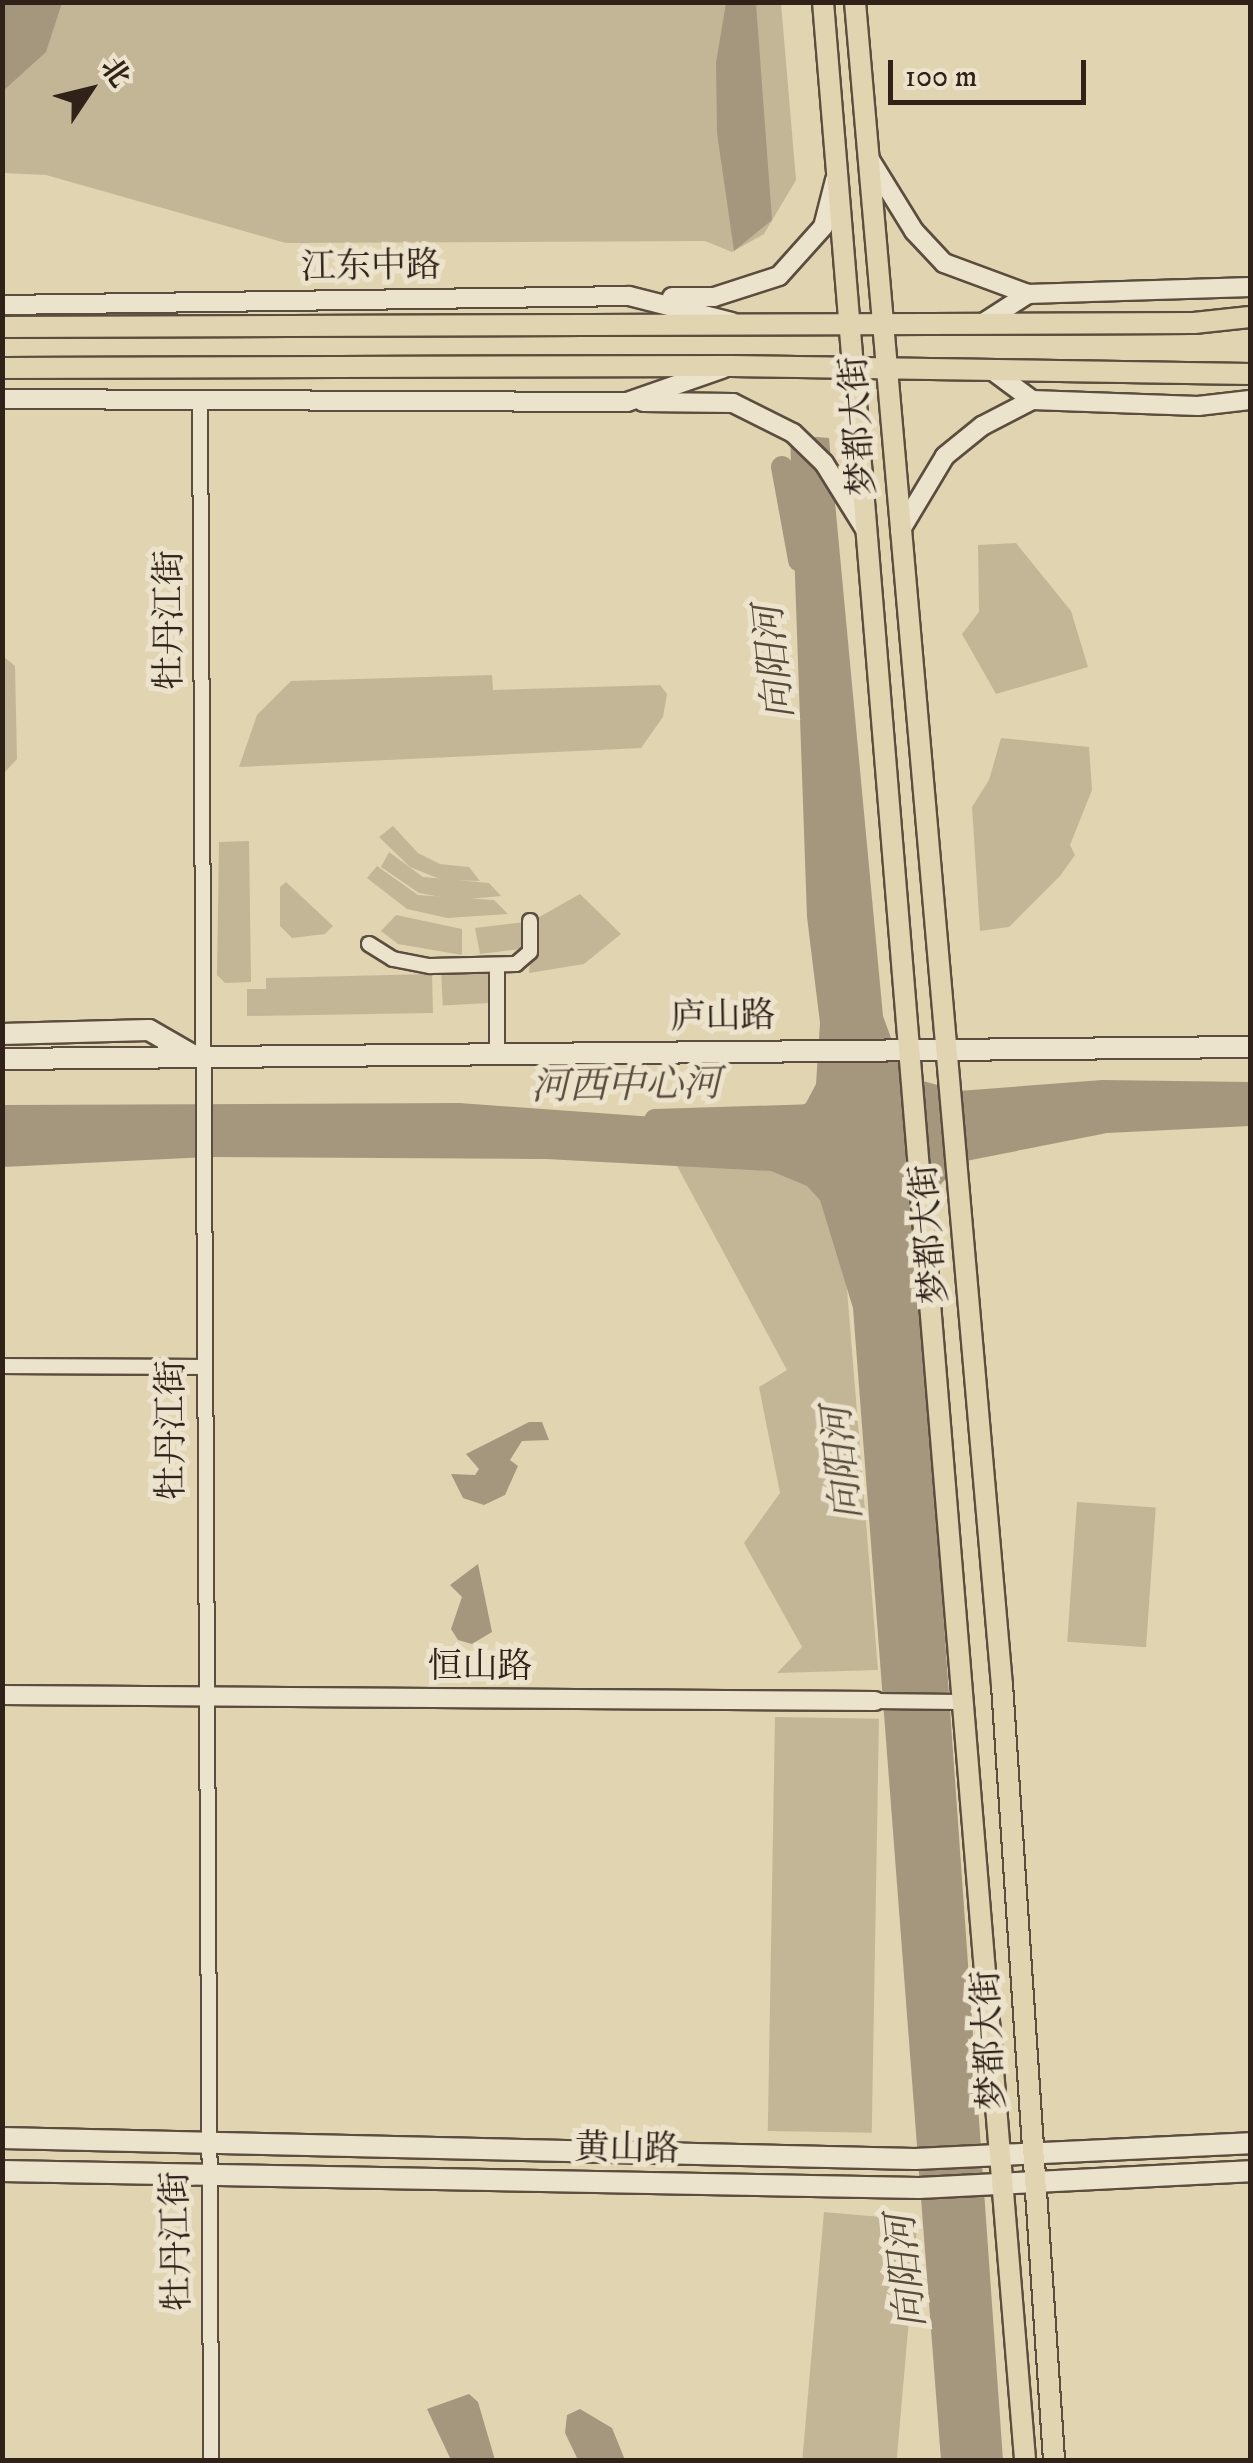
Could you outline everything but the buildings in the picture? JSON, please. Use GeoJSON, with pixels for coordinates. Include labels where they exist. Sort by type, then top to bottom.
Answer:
{"type":"FeatureCollection","features":[{"type":"Feature","properties":{"kind":"main road","name":"梦都大街"},"geometry":{"type":"LineString","coordinates":[[824,2],[958,1702],[1024,2460]]}},
{"type":"Feature","properties":{"kind":"main road","name":"梦都大街"},"geometry":{"type":"LineString","coordinates":[[855,2],[1002,1685],[1030,2186],[1054,2460]]}},
{"type":"Feature","properties":{"kind":"main road","name":"江东中路"},"geometry":{"type":"LineString","coordinates":[[2,327],[982,323],[1250,317]]}},
{"type":"Feature","properties":{"kind":"main road"},"geometry":{"type":"LineString","coordinates":[[2,368],[731,366],[1250,374]]}},
{"type":"Feature","properties":{"kind":"main road"},"geometry":{"type":"LineString","coordinates":[[2,1034],[150,1030],[200,1058]]}},
{"type":"Feature","properties":{"kind":"main road","name":"庐山路"},"geometry":{"type":"LineString","coordinates":[[2,1059],[879,1046],[907,1056],[947,1056],[1250,1047]]}},
{"type":"Feature","properties":{"kind":"main road","name":"黄山路"},"geometry":{"type":"LineString","coordinates":[[2,2138],[915,2158],[1029,2157],[1250,2143]]}},
{"type":"Feature","properties":{"kind":"main road","name":"黄山路"},"geometry":{"type":"LineString","coordinates":[[2,2171],[918,2188],[1003,2188],[1250,2171]]}},
{"type":"Feature","properties":{"kind":"street"},"geometry":{"type":"LineString","coordinates":[[867,154],[914,231],[944,263],[1028,294],[1250,287]]}},
{"type":"Feature","properties":{"kind":"street"},"geometry":{"type":"LineString","coordinates":[[629,296],[714,298],[779,276],[822,227],[837,170]]}},
{"type":"Feature","properties":{"kind":"street"},"geometry":{"type":"LineString","coordinates":[[982,323],[1028,294]]}},
{"type":"Feature","properties":{"kind":"street","name":"江东中路"},"geometry":{"type":"LineString","coordinates":[[2,306],[629,296],[737,324]]}},
{"type":"Feature","properties":{"kind":"street"},"geometry":{"type":"LineString","coordinates":[[627,402],[731,366]]}},
{"type":"Feature","properties":{"kind":"street"},"geometry":{"type":"LineString","coordinates":[[994,371],[1032,400]]}},
{"type":"Feature","properties":{"kind":"street"},"geometry":{"type":"LineString","coordinates":[[2,400],[734,403],[793,432],[824,463],[865,529]]}},
{"type":"Feature","properties":{"kind":"street","name":"牡丹江街"},"geometry":{"type":"LineString","coordinates":[[200,400],[203,1699],[211,2460]]}},
{"type":"Feature","properties":{"kind":"street"},"geometry":{"type":"LineString","coordinates":[[900,532],[944,456],[982,426],[1032,400],[1198,406],[1250,400]]}},
{"type":"Feature","properties":{"kind":"street"},"geometry":{"type":"LineString","coordinates":[[369,944],[394,959],[430,966],[516,964],[530,952],[530,921]]}},
{"type":"Feature","properties":{"kind":"street"},"geometry":{"type":"LineString","coordinates":[[498,964],[498,1054]]}},
{"type":"Feature","properties":{"kind":"street"},"geometry":{"type":"LineString","coordinates":[[2,1366],[202,1367]]}},
{"type":"Feature","properties":{"kind":"street","name":"恒山路"},"geometry":{"type":"LineString","coordinates":[[2,1694],[203,1699],[958,1702]]}},
{"type":"Feature","properties":{"kind":"shaded area"},"geometry":{"type":"Polygon","coordinates":[[[3,2],[62,3],[46,52],[3,91],[3,2]]]}},
{"type":"Feature","properties":{"kind":"shaded area"},"geometry":{"type":"Polygon","coordinates":[[[3,3],[781,3],[796,180],[764,234],[732,252],[705,241],[286,243],[46,175],[3,173],[3,3]]]}},
{"type":"Feature","properties":{"kind":"shaded area"},"geometry":{"type":"Polygon","coordinates":[[[726,3],[756,3],[772,220],[734,251],[717,133],[716,63],[726,3]]]}},
{"type":"Feature","properties":{"kind":"shaded area"},"geometry":{"type":"Polygon","coordinates":[[[790,435],[829,438],[883,1016],[905,1076],[959,1091],[1102,1080],[1250,1082],[1250,1126],[1107,1133],[961,1162],[931,1195],[917,1241],[1003,2460],[941,2460],[853,1308],[820,1200],[807,1186],[771,1171],[546,1159],[208,1157],[3,1167],[2,1105],[459,1103],[752,1124],[782,1119],[806,1103],[816,1084],[820,1023],[807,917],[790,435]]]}},
{"type":"Feature","properties":{"kind":"shaded area"},"geometry":{"type":"Polygon","coordinates":[[[1016,543],[1071,611],[1088,667],[996,694],[962,634],[979,612],[978,545],[1016,543]]]}},
{"type":"Feature","properties":{"kind":"shaded area"},"geometry":{"type":"Polygon","coordinates":[[[3,656],[15,666],[17,759],[5,772],[3,656]]]}},
{"type":"Feature","properties":{"kind":"shaded area"},"geometry":{"type":"Polygon","coordinates":[[[492,675],[493,690],[660,685],[667,694],[663,717],[641,748],[239,767],[257,715],[291,681],[492,675]]]}},
{"type":"Feature","properties":{"kind":"shaded area"},"geometry":{"type":"Polygon","coordinates":[[[1001,738],[1089,747],[1092,790],[1070,845],[1075,855],[1060,876],[1009,927],[980,931],[972,807],[989,780],[1001,738]]]}},
{"type":"Feature","properties":{"kind":"shaded area"},"geometry":{"type":"Polygon","coordinates":[[[393,826],[418,853],[440,864],[469,867],[480,881],[442,880],[410,867],[379,837],[393,826]]]}},
{"type":"Feature","properties":{"kind":"shaded area"},"geometry":{"type":"Polygon","coordinates":[[[249,841],[251,982],[225,983],[217,975],[219,842],[249,841]]]}},
{"type":"Feature","properties":{"kind":"shaded area"},"geometry":{"type":"Polygon","coordinates":[[[389,852],[423,877],[489,883],[501,896],[458,900],[419,893],[381,867],[389,852]]]}},
{"type":"Feature","properties":{"kind":"shaded area"},"geometry":{"type":"Polygon","coordinates":[[[377,866],[418,895],[494,900],[508,914],[447,918],[407,909],[367,878],[377,866]]]}},
{"type":"Feature","properties":{"kind":"shaded area"},"geometry":{"type":"Polygon","coordinates":[[[286,882],[333,926],[325,934],[292,938],[280,926],[280,887],[286,882]]]}},
{"type":"Feature","properties":{"kind":"shaded area"},"geometry":{"type":"Polygon","coordinates":[[[580,894],[621,934],[584,964],[529,973],[534,920],[580,894]]]}},
{"type":"Feature","properties":{"kind":"shaded area"},"geometry":{"type":"Polygon","coordinates":[[[396,915],[462,929],[462,955],[398,944],[381,931],[396,915]]]}},
{"type":"Feature","properties":{"kind":"shaded area"},"geometry":{"type":"Polygon","coordinates":[[[525,922],[521,949],[480,954],[475,928],[525,922]]]}},
{"type":"Feature","properties":{"kind":"shaded area"},"geometry":{"type":"Polygon","coordinates":[[[488,970],[490,1003],[443,1005],[441,972],[488,970]]]}},
{"type":"Feature","properties":{"kind":"shaded area"},"geometry":{"type":"Polygon","coordinates":[[[432,974],[433,1013],[247,1016],[247,989],[266,989],[266,978],[432,974]]]}},
{"type":"Feature","properties":{"kind":"shaded area"},"geometry":{"type":"Polygon","coordinates":[[[805,1150],[838,1179],[878,1670],[777,1673],[802,1647],[744,1543],[780,1493],[759,1387],[787,1370],[677,1166],[805,1150]]]}},
{"type":"Feature","properties":{"kind":"shaded area"},"geometry":{"type":"Polygon","coordinates":[[[529,1422],[542,1422],[549,1440],[522,1441],[510,1460],[518,1466],[505,1495],[484,1505],[463,1498],[451,1474],[475,1475],[479,1469],[466,1454],[529,1422]]]}},
{"type":"Feature","properties":{"kind":"shaded area"},"geometry":{"type":"Polygon","coordinates":[[[1077,1502],[1156,1508],[1146,1647],[1067,1642],[1077,1502]]]}},
{"type":"Feature","properties":{"kind":"shaded area"},"geometry":{"type":"Polygon","coordinates":[[[478,1564],[492,1632],[472,1644],[458,1640],[451,1629],[462,1597],[450,1585],[478,1564]]]}},
{"type":"Feature","properties":{"kind":"shaded area"},"geometry":{"type":"Polygon","coordinates":[[[775,1717],[879,1719],[872,2133],[768,2131],[775,1717]]]}},
{"type":"Feature","properties":{"kind":"shaded area"},"geometry":{"type":"Polygon","coordinates":[[[824,2212],[918,2220],[897,2460],[802,2460],[824,2212]]]}},
{"type":"Feature","properties":{"kind":"shaded area"},"geometry":{"type":"Polygon","coordinates":[[[469,2394],[478,2402],[495,2460],[451,2460],[427,2409],[469,2394]]]}},
{"type":"Feature","properties":{"kind":"shaded area"},"geometry":{"type":"Polygon","coordinates":[[[580,2409],[612,2428],[625,2460],[578,2460],[565,2433],[567,2415],[580,2409]]]}},
{"type":"Feature","properties":{"kind":"waterway","name":"向阳河"},"geometry":{"type":"LineString","coordinates":[[782,467],[799,560]]}},
{"type":"Feature","properties":{"kind":"waterway","name":"河西中心河"},"geometry":{"type":"LineString","coordinates":[[655,1120],[817,1115]]}}]}
